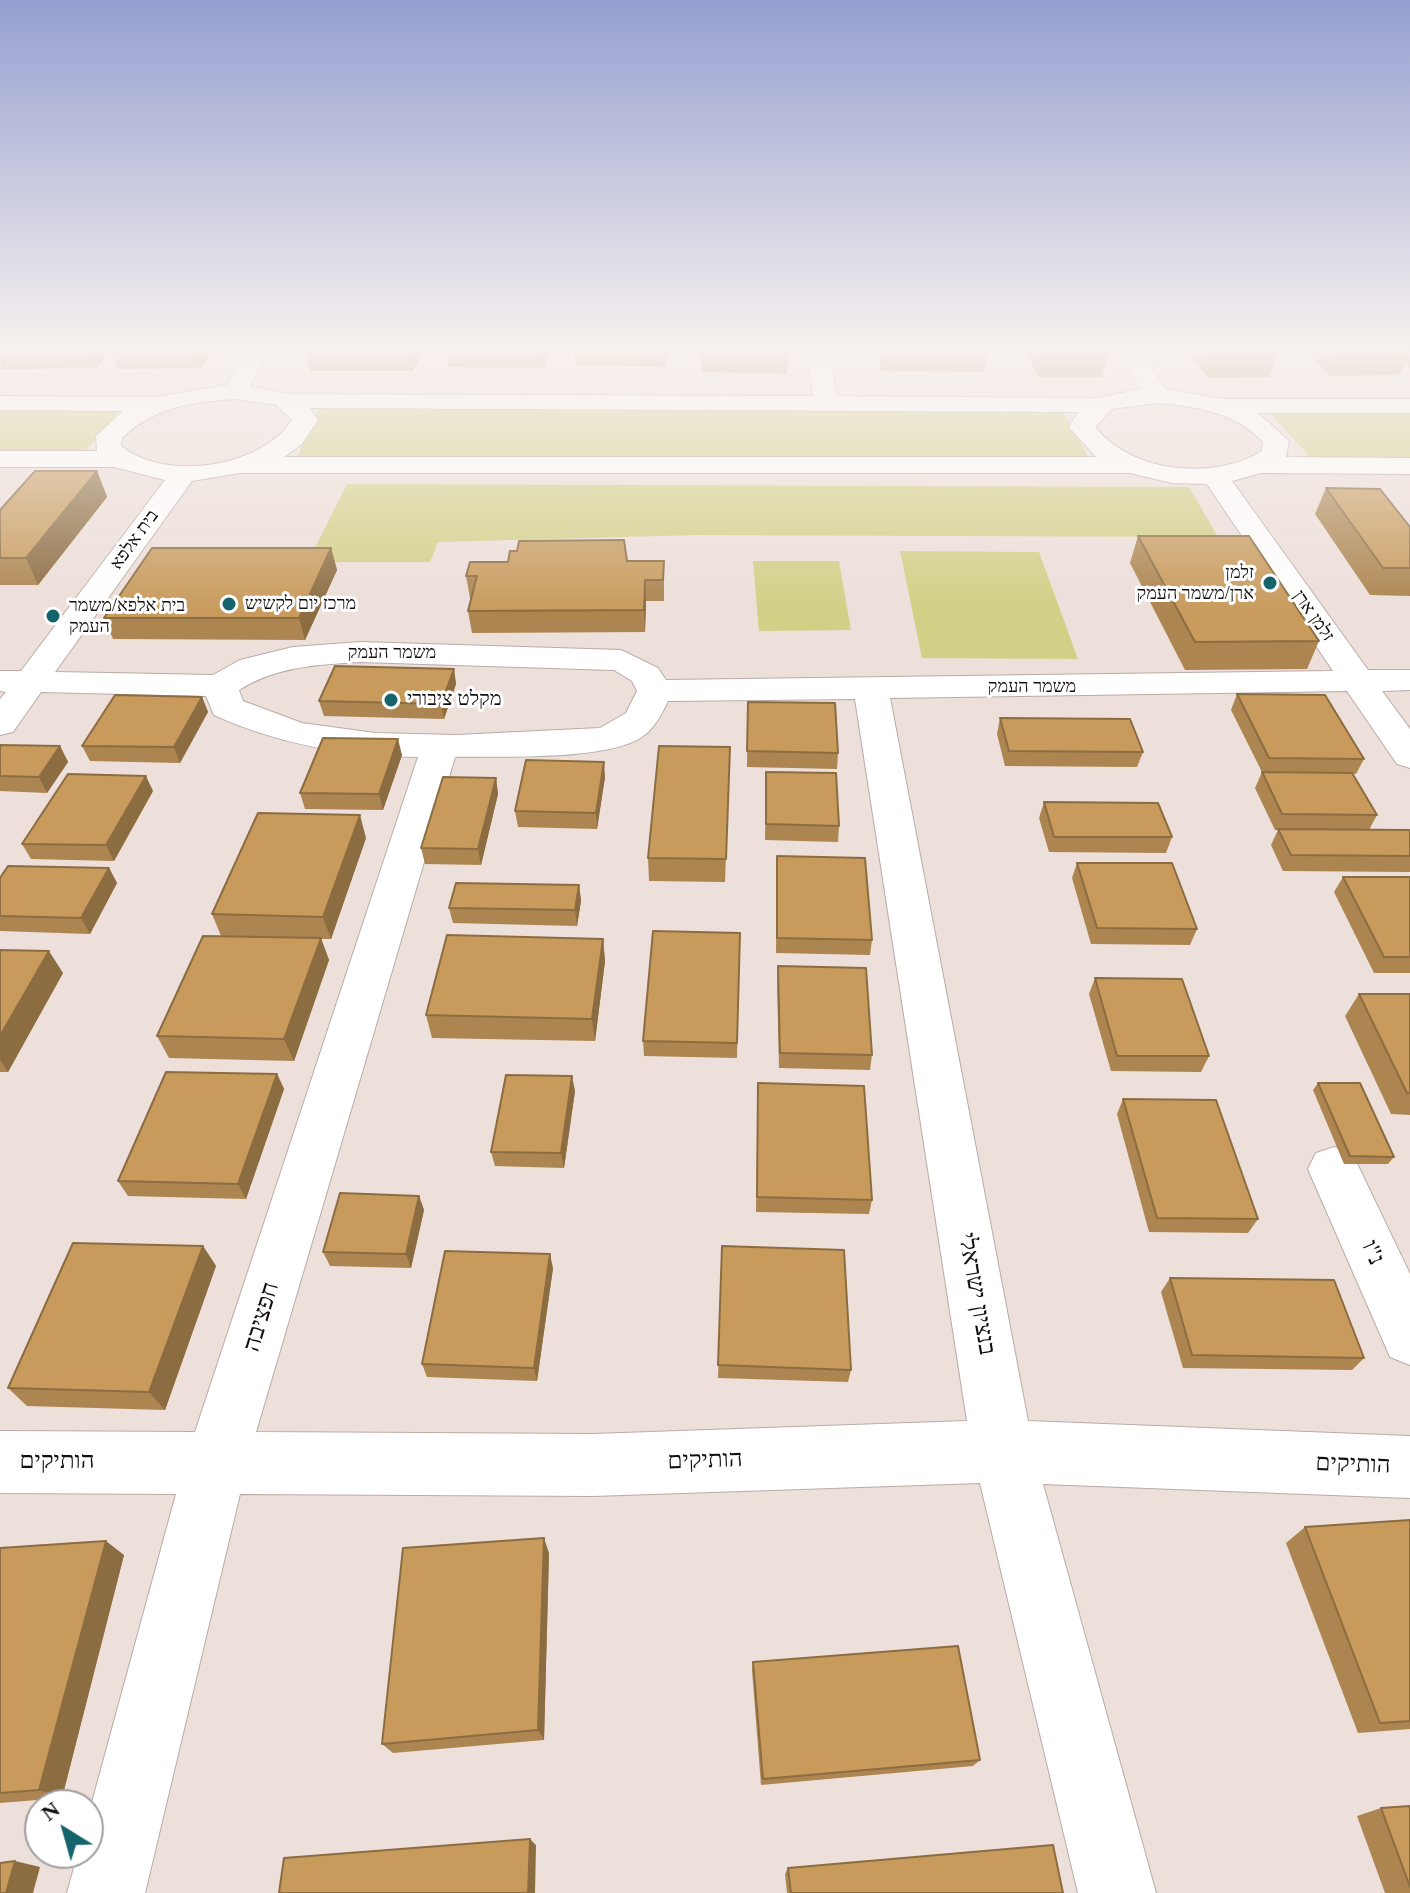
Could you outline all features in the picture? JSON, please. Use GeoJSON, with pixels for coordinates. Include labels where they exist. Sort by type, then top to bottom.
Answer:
{"type":"FeatureCollection","features":[{"type":"Feature","properties":{"kind":"street"},"geometry":{"type":"LineString","coordinates":[[111,434],[108,448],[115,459]]}},
{"type":"Feature","properties":{"kind":"street"},"geometry":{"type":"LineString","coordinates":[[239,465],[267,456],[298,434]]}},
{"type":"Feature","properties":{"kind":"street"},"geometry":{"type":"LineString","coordinates":[[1085,434],[1106,454],[1132,465],[1173,474],[1215,476],[1262,465],[1410,466]]}},
{"type":"Feature","properties":{"kind":"street"},"geometry":{"type":"LineString","coordinates":[[1262,465],[1275,454],[1276,441],[1271,434]]}},
{"type":"Feature","properties":{"kind":"street"},"geometry":{"type":"LineString","coordinates":[[0,459],[115,459],[143,469],[184,473],[239,465],[1132,465]]}},
{"type":"Feature","properties":{"kind":"street","name":"בית אלפא"},"geometry":{"type":"LineString","coordinates":[[0,724],[16,681],[184,473]]}},
{"type":"Feature","properties":{"kind":"street","name":"זלמן ארן"},"geometry":{"type":"LineString","coordinates":[[1215,476],[1410,756]]}},
{"type":"Feature","properties":{"kind":"street","name":"משמר העמק"},"geometry":{"type":"LineString","coordinates":[[220,686],[252,667],[293,657],[360,652],[621,660],[646,675],[654,691],[1410,680]]}},
{"type":"Feature","properties":{"kind":"street"},"geometry":{"type":"LineString","coordinates":[[16,681],[220,686],[227,707],[253,721],[328,738],[440,747],[586,740],[624,732],[647,712],[654,691]]}},
{"type":"Feature","properties":{"kind":"street","name":"בנציון ישראלי"},"geometry":{"type":"LineString","coordinates":[[871,688],[1003,1451],[1117,1893]]}},
{"type":"Feature","properties":{"kind":"street","name":"חפציבה"},"geometry":{"type":"LineString","coordinates":[[106,1893],[216,1463],[440,747]]}},
{"type":"Feature","properties":{"kind":"street","name":"נ\"ו"},"geometry":{"type":"LineString","coordinates":[[1334,1169],[1410,1337]]}},
{"type":"Feature","properties":{"kind":"street","name":"הותיקים"},"geometry":{"type":"LineString","coordinates":[[0,1462],[593,1465],[1003,1451],[1410,1467]]}},
{"type":"Feature","properties":{"kind":"shaded area"},"geometry":{"type":"Polygon","coordinates":[[[0,434],[100,434],[83,454],[0,454],[0,434]]]}},
{"type":"Feature","properties":{"kind":"shaded area"},"geometry":{"type":"Polygon","coordinates":[[[307,434],[1076,434],[1092,464],[295,462],[307,434]]]}},
{"type":"Feature","properties":{"kind":"shaded area"},"geometry":{"type":"Polygon","coordinates":[[[1289,434],[1410,434],[1410,467],[1319,467],[1289,434]]]}},
{"type":"Feature","properties":{"kind":"shaded area"},"geometry":{"type":"Polygon","coordinates":[[[347,484],[1189,487],[1218,537],[696,535],[438,542],[430,562],[308,562],[347,484]]]}},
{"type":"Feature","properties":{"kind":"shaded area"},"geometry":{"type":"Polygon","coordinates":[[[900,551],[1039,552],[1078,659],[922,658],[900,551]]]}},
{"type":"Feature","properties":{"kind":"shaded area"},"geometry":{"type":"Polygon","coordinates":[[[753,561],[839,561],[851,630],[759,631],[753,561]]]}},
{"type":"Feature","properties":{"kind":"building"},"geometry":{"type":"Polygon","coordinates":[[[35,471],[97,471],[26,558],[0,558],[0,510],[35,471]]]}},
{"type":"Feature","properties":{"kind":"building"},"geometry":{"type":"Polygon","coordinates":[[[1326,488],[1380,489],[1410,527],[1410,568],[1383,568],[1326,488]]]}},
{"type":"Feature","properties":{"kind":"building"},"geometry":{"type":"Polygon","coordinates":[[[1138,536],[1249,536],[1319,641],[1195,642],[1138,536]]]}},
{"type":"Feature","properties":{"kind":"building"},"geometry":{"type":"Polygon","coordinates":[[[624,540],[627,561],[664,561],[663,580],[645,580],[644,610],[468,611],[477,576],[466,576],[470,562],[508,562],[510,551],[517,551],[519,541],[624,540]]]}},
{"type":"Feature","properties":{"kind":"building","name":"מרכז יום לקשיש"},"geometry":{"type":"Polygon","coordinates":[[[152,548],[331,548],[299,618],[104,618],[152,548]]]}},
{"type":"Feature","properties":{"kind":"building"},"geometry":{"type":"Polygon","coordinates":[[[335,666],[454,669],[441,704],[319,701],[335,666]]]}},
{"type":"Feature","properties":{"kind":"building"},"geometry":{"type":"Polygon","coordinates":[[[1237,694],[1325,695],[1364,759],[1269,758],[1237,694]]]}},
{"type":"Feature","properties":{"kind":"building"},"geometry":{"type":"Polygon","coordinates":[[[115,695],[202,697],[174,747],[82,746],[115,695]]]}},
{"type":"Feature","properties":{"kind":"building"},"geometry":{"type":"Polygon","coordinates":[[[748,702],[835,703],[838,753],[747,751],[748,702]]]}},
{"type":"Feature","properties":{"kind":"building"},"geometry":{"type":"Polygon","coordinates":[[[1000,718],[1130,719],[1143,752],[1009,751],[1000,718]]]}},
{"type":"Feature","properties":{"kind":"building"},"geometry":{"type":"Polygon","coordinates":[[[323,738],[398,739],[379,794],[300,793],[323,738]]]}},
{"type":"Feature","properties":{"kind":"building"},"geometry":{"type":"Polygon","coordinates":[[[0,745],[60,746],[39,777],[0,776],[0,745]]]}},
{"type":"Feature","properties":{"kind":"building"},"geometry":{"type":"Polygon","coordinates":[[[659,746],[730,747],[726,859],[648,858],[659,746]]]}},
{"type":"Feature","properties":{"kind":"building"},"geometry":{"type":"Polygon","coordinates":[[[526,760],[604,762],[596,813],[515,811],[526,760]]]}},
{"type":"Feature","properties":{"kind":"building"},"geometry":{"type":"Polygon","coordinates":[[[766,772],[836,773],[839,826],[766,824],[766,772]]]}},
{"type":"Feature","properties":{"kind":"building"},"geometry":{"type":"Polygon","coordinates":[[[1262,772],[1352,773],[1377,815],[1282,814],[1262,772]]]}},
{"type":"Feature","properties":{"kind":"building"},"geometry":{"type":"Polygon","coordinates":[[[68,774],[146,776],[106,845],[22,844],[68,774]]]}},
{"type":"Feature","properties":{"kind":"building"},"geometry":{"type":"Polygon","coordinates":[[[443,777],[496,778],[478,849],[421,848],[443,777]]]}},
{"type":"Feature","properties":{"kind":"building"},"geometry":{"type":"Polygon","coordinates":[[[1044,802],[1158,803],[1172,837],[1054,837],[1044,802]]]}},
{"type":"Feature","properties":{"kind":"building"},"geometry":{"type":"Polygon","coordinates":[[[258,813],[360,815],[323,917],[212,914],[258,813]]]}},
{"type":"Feature","properties":{"kind":"building"},"geometry":{"type":"Polygon","coordinates":[[[1278,829],[1410,830],[1410,856],[1291,855],[1278,829]]]}},
{"type":"Feature","properties":{"kind":"building"},"geometry":{"type":"Polygon","coordinates":[[[777,856],[865,858],[872,940],[777,938],[777,856]]]}},
{"type":"Feature","properties":{"kind":"building"},"geometry":{"type":"Polygon","coordinates":[[[1077,863],[1172,863],[1197,929],[1097,928],[1077,863]]]}},
{"type":"Feature","properties":{"kind":"building"},"geometry":{"type":"Polygon","coordinates":[[[8,866],[109,868],[81,918],[0,916],[0,878],[8,866]]]}},
{"type":"Feature","properties":{"kind":"building"},"geometry":{"type":"Polygon","coordinates":[[[1343,877],[1410,877],[1410,957],[1384,957],[1343,877]]]}},
{"type":"Feature","properties":{"kind":"building"},"geometry":{"type":"Polygon","coordinates":[[[456,883],[579,885],[575,910],[449,908],[456,883]]]}},
{"type":"Feature","properties":{"kind":"building"},"geometry":{"type":"Polygon","coordinates":[[[653,931],[740,933],[737,1043],[643,1041],[653,931]]]}},
{"type":"Feature","properties":{"kind":"building"},"geometry":{"type":"Polygon","coordinates":[[[447,935],[603,939],[592,1019],[426,1015],[447,935]]]}},
{"type":"Feature","properties":{"kind":"building"},"geometry":{"type":"Polygon","coordinates":[[[203,936],[321,938],[284,1039],[157,1036],[203,936]]]}},
{"type":"Feature","properties":{"kind":"building"},"geometry":{"type":"Polygon","coordinates":[[[0,950],[49,951],[0,1036],[0,950]]]}},
{"type":"Feature","properties":{"kind":"building"},"geometry":{"type":"Polygon","coordinates":[[[778,966],[866,968],[872,1055],[780,1053],[778,966]]]}},
{"type":"Feature","properties":{"kind":"building"},"geometry":{"type":"Polygon","coordinates":[[[1095,978],[1182,979],[1209,1056],[1117,1056],[1095,978]]]}},
{"type":"Feature","properties":{"kind":"building"},"geometry":{"type":"Polygon","coordinates":[[[1359,994],[1410,994],[1410,1093],[1407,1093],[1359,994]]]}},
{"type":"Feature","properties":{"kind":"building"},"geometry":{"type":"Polygon","coordinates":[[[166,1072],[277,1074],[238,1184],[118,1181],[166,1072]]]}},
{"type":"Feature","properties":{"kind":"building"},"geometry":{"type":"Polygon","coordinates":[[[506,1075],[572,1076],[561,1153],[491,1152],[506,1075]]]}},
{"type":"Feature","properties":{"kind":"building"},"geometry":{"type":"Polygon","coordinates":[[[758,1083],[864,1086],[872,1200],[757,1197],[758,1083]]]}},
{"type":"Feature","properties":{"kind":"building"},"geometry":{"type":"Polygon","coordinates":[[[1318,1083],[1360,1083],[1394,1157],[1350,1156],[1318,1083]]]}},
{"type":"Feature","properties":{"kind":"building"},"geometry":{"type":"Polygon","coordinates":[[[1123,1099],[1216,1100],[1258,1219],[1157,1218],[1123,1099]]]}},
{"type":"Feature","properties":{"kind":"building"},"geometry":{"type":"Polygon","coordinates":[[[340,1193],[419,1196],[406,1254],[323,1252],[340,1193]]]}},
{"type":"Feature","properties":{"kind":"building"},"geometry":{"type":"Polygon","coordinates":[[[73,1243],[203,1246],[149,1392],[8,1388],[73,1243]]]}},
{"type":"Feature","properties":{"kind":"building"},"geometry":{"type":"Polygon","coordinates":[[[722,1246],[844,1250],[851,1370],[718,1365],[722,1246]]]}},
{"type":"Feature","properties":{"kind":"building"},"geometry":{"type":"Polygon","coordinates":[[[445,1251],[550,1254],[534,1368],[422,1364],[445,1251]]]}},
{"type":"Feature","properties":{"kind":"building"},"geometry":{"type":"Polygon","coordinates":[[[1170,1278],[1334,1280],[1364,1358],[1192,1355],[1170,1278]]]}},
{"type":"Feature","properties":{"kind":"building"},"geometry":{"type":"Polygon","coordinates":[[[1410,1520],[1410,1721],[1380,1723],[1305,1527],[1410,1520]]]}},
{"type":"Feature","properties":{"kind":"building"},"geometry":{"type":"Polygon","coordinates":[[[544,1538],[538,1730],[382,1744],[403,1548],[544,1538]]]}},
{"type":"Feature","properties":{"kind":"building"},"geometry":{"type":"Polygon","coordinates":[[[106,1541],[39,1789],[0,1793],[0,1548],[106,1541]]]}},
{"type":"Feature","properties":{"kind":"building"},"geometry":{"type":"Polygon","coordinates":[[[958,1646],[980,1760],[763,1779],[753,1662],[958,1646]]]}},
{"type":"Feature","properties":{"kind":"building"},"geometry":{"type":"Polygon","coordinates":[[[1410,1806],[1410,1887],[1381,1808],[1410,1806]]]}},
{"type":"Feature","properties":{"kind":"building"},"geometry":{"type":"Polygon","coordinates":[[[530,1839],[528,1893],[279,1893],[284,1858],[530,1839]]]}},
{"type":"Feature","properties":{"kind":"building"},"geometry":{"type":"Polygon","coordinates":[[[1053,1845],[1063,1893],[791,1893],[788,1868],[1053,1845]]]}},
{"type":"Feature","properties":{"kind":"building"},"geometry":{"type":"Polygon","coordinates":[[[15,1861],[6,1893],[0,1893],[0,1863],[15,1861]]]}},
{"type":"Feature","properties":{"kind":"place","name":"זלמן ארן/משמר העמק"},"geometry":{"type":"Point","coordinates":[1270,583]}},
{"type":"Feature","properties":{"kind":"place","name":"מרכז יום לקשיש"},"geometry":{"type":"Point","coordinates":[229,604]}},
{"type":"Feature","properties":{"kind":"place","name":"בית אלפא/משמר העמק"},"geometry":{"type":"Point","coordinates":[53,616]}},
{"type":"Feature","properties":{"kind":"place","name":"מקלט ציבורי"},"geometry":{"type":"Point","coordinates":[391,700]}}]}
